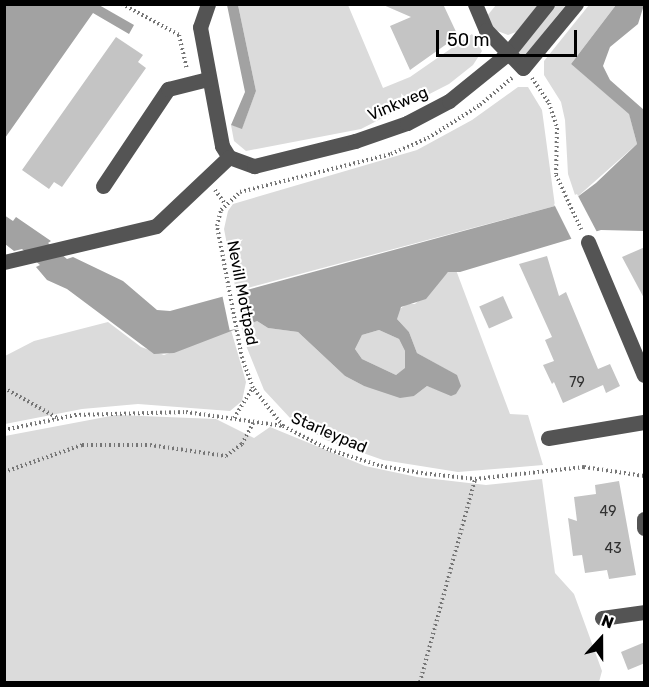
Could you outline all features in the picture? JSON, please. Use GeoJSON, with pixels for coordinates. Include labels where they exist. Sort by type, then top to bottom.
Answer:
{"type":"FeatureCollection","features":[{"type":"Feature","properties":{"kind":"street"},"geometry":{"type":"LineString","coordinates":[[4,262],[60,251],[163,222],[186,193],[229,157],[222,146],[200,27],[208,4]]}},
{"type":"Feature","properties":{"kind":"street"},"geometry":{"type":"LineString","coordinates":[[475,4],[486,30],[523,68],[576,4]]}},
{"type":"Feature","properties":{"kind":"street","name":"Vinkweg"},"geometry":{"type":"LineString","coordinates":[[229,157],[254,166],[355,141],[407,123],[449,101],[507,54],[547,4]]}},
{"type":"Feature","properties":{"kind":"street"},"geometry":{"type":"LineString","coordinates":[[103,186],[168,89],[208,79]]}},
{"type":"Feature","properties":{"kind":"street"},"geometry":{"type":"LineString","coordinates":[[588,242],[637,333],[645,375]]}},
{"type":"Feature","properties":{"kind":"street"},"geometry":{"type":"LineString","coordinates":[[548,438],[645,422]]}},
{"type":"Feature","properties":{"kind":"street"},"geometry":{"type":"LineString","coordinates":[[645,519],[645,528]]}},
{"type":"Feature","properties":{"kind":"street"},"geometry":{"type":"LineString","coordinates":[[602,618],[645,612]]}},
{"type":"Feature","properties":{"kind":"path"},"geometry":{"type":"LineString","coordinates":[[523,68],[541,87],[549,103],[557,128],[556,175],[563,197],[588,242]]}},
{"type":"Feature","properties":{"kind":"path","name":"Nevill Mottpad"},"geometry":{"type":"LineString","coordinates":[[225,204],[217,226],[238,336],[253,388],[283,426]]}},
{"type":"Feature","properties":{"kind":"path"},"geometry":{"type":"LineString","coordinates":[[4,388],[60,418]]}},
{"type":"Feature","properties":{"kind":"path"},"geometry":{"type":"LineString","coordinates":[[234,418],[253,388]]}},
{"type":"Feature","properties":{"kind":"path","name":"Starleypad"},"geometry":{"type":"LineString","coordinates":[[4,430],[60,418],[142,411],[234,418],[283,426],[330,450],[381,466],[475,479],[584,467],[645,476]]}},
{"type":"Feature","properties":{"kind":"path"},"geometry":{"type":"LineString","coordinates":[[4,472],[82,445],[150,445],[226,456],[242,444],[254,423]]}},
{"type":"Feature","properties":{"kind":"path"},"geometry":{"type":"LineString","coordinates":[[420,682],[475,479]]}},
{"type":"Feature","properties":{"kind":"shaded area"},"geometry":{"type":"Polygon","coordinates":[[[5,4],[99,5],[134,25],[129,34],[93,13],[5,138],[5,4]]]}},
{"type":"Feature","properties":{"kind":"shaded area"},"geometry":{"type":"Polygon","coordinates":[[[227,5],[238,5],[256,91],[242,129],[231,125],[245,92],[227,5]]]}},
{"type":"Feature","properties":{"kind":"shaded area"},"geometry":{"type":"Polygon","coordinates":[[[238,5],[348,5],[383,88],[410,77],[472,34],[482,51],[473,65],[449,84],[361,129],[246,151],[234,141],[231,125],[242,128],[256,91],[238,5]]]}},
{"type":"Feature","properties":{"kind":"shaded area"},"geometry":{"type":"Polygon","coordinates":[[[496,5],[538,5],[516,32],[508,35],[495,30],[487,16],[496,5]]]}},
{"type":"Feature","properties":{"kind":"shaded area"},"geometry":{"type":"Polygon","coordinates":[[[555,5],[566,5],[523,58],[516,51],[555,5]]]}},
{"type":"Feature","properties":{"kind":"shaded area"},"geometry":{"type":"Polygon","coordinates":[[[589,5],[616,5],[571,64],[629,113],[637,144],[576,198],[568,174],[565,120],[561,102],[544,75],[544,61],[589,5]]]}},
{"type":"Feature","properties":{"kind":"shaded area"},"geometry":{"type":"Polygon","coordinates":[[[616,5],[644,5],[638,24],[610,47],[603,66],[610,80],[644,110],[644,231],[601,230],[460,272],[448,272],[426,299],[401,307],[397,319],[409,332],[417,353],[457,375],[461,386],[456,394],[451,396],[427,386],[414,396],[400,398],[364,386],[345,376],[298,332],[268,328],[257,321],[174,353],[154,354],[67,289],[47,280],[36,267],[40,265],[22,249],[14,251],[5,244],[4,215],[13,221],[16,217],[51,241],[48,243],[67,259],[73,257],[123,281],[157,310],[170,311],[555,206],[576,198],[596,183],[637,144],[629,114],[571,64],[616,5]],[[379,330],[362,335],[355,349],[362,359],[396,375],[405,368],[405,351],[399,339],[379,330]]]}},
{"type":"Feature","properties":{"kind":"shaded area"},"geometry":{"type":"Polygon","coordinates":[[[518,87],[528,87],[542,110],[555,206],[236,291],[224,229],[228,211],[233,204],[417,150],[472,120],[518,87]]]}},
{"type":"Feature","properties":{"kind":"shaded area"},"geometry":{"type":"Polygon","coordinates":[[[456,270],[510,414],[528,415],[543,465],[458,472],[383,460],[326,440],[291,419],[264,390],[245,343],[241,325],[257,321],[268,328],[298,332],[345,376],[364,386],[414,396],[427,386],[438,390],[449,371],[417,353],[409,332],[397,319],[397,311],[407,304],[415,304],[448,272],[456,270]]]}},
{"type":"Feature","properties":{"kind":"shaded area"},"geometry":{"type":"Polygon","coordinates":[[[108,322],[141,347],[164,355],[231,330],[246,382],[242,401],[230,411],[138,404],[82,409],[5,424],[5,356],[34,341],[108,322]]]}},
{"type":"Feature","properties":{"kind":"shaded area"},"geometry":{"type":"Polygon","coordinates":[[[379,330],[399,339],[405,351],[405,369],[396,375],[362,359],[355,349],[362,335],[379,330]]]}},
{"type":"Feature","properties":{"kind":"shaded area"},"geometry":{"type":"Polygon","coordinates":[[[116,415],[216,419],[254,438],[270,427],[365,466],[417,477],[486,485],[542,479],[555,573],[574,594],[602,671],[599,682],[5,682],[5,436],[116,415]]]}},
{"type":"Feature","properties":{"kind":"pier"},"geometry":{"type":"Polygon","coordinates":[[[577,194],[598,234],[573,242],[554,204],[577,194]]]}},
{"type":"Feature","properties":{"kind":"pier"},"geometry":{"type":"Polygon","coordinates":[[[236,288],[244,327],[230,330],[221,291],[236,288]]]}},
{"type":"Feature","properties":{"kind":"building"},"geometry":{"type":"Polygon","coordinates":[[[381,4],[443,4],[458,36],[410,70],[390,26],[411,17],[381,4]]]}},
{"type":"Feature","properties":{"kind":"building"},"geometry":{"type":"Polygon","coordinates":[[[116,37],[143,55],[138,62],[146,68],[62,187],[54,182],[49,189],[22,170],[116,37]]]}},
{"type":"Feature","properties":{"kind":"building"},"geometry":{"type":"Polygon","coordinates":[[[645,247],[645,300],[622,257],[645,247]]]}},
{"type":"Feature","properties":{"kind":"building"},"geometry":{"type":"Polygon","coordinates":[[[547,256],[559,296],[566,292],[598,369],[610,364],[620,386],[606,393],[603,385],[563,403],[554,382],[552,384],[543,365],[554,361],[545,340],[552,337],[519,264],[547,256]]]}},
{"type":"Feature","properties":{"kind":"building"},"geometry":{"type":"Polygon","coordinates":[[[503,296],[513,318],[489,329],[479,307],[503,296]]]}},
{"type":"Feature","properties":{"kind":"building"},"geometry":{"type":"Polygon","coordinates":[[[619,481],[636,575],[609,579],[607,570],[585,573],[582,555],[573,556],[568,518],[577,521],[574,497],[596,494],[595,485],[619,481]]]}},
{"type":"Feature","properties":{"kind":"building"},"geometry":{"type":"Polygon","coordinates":[[[645,642],[645,663],[628,670],[621,652],[645,642]]]}}]}
